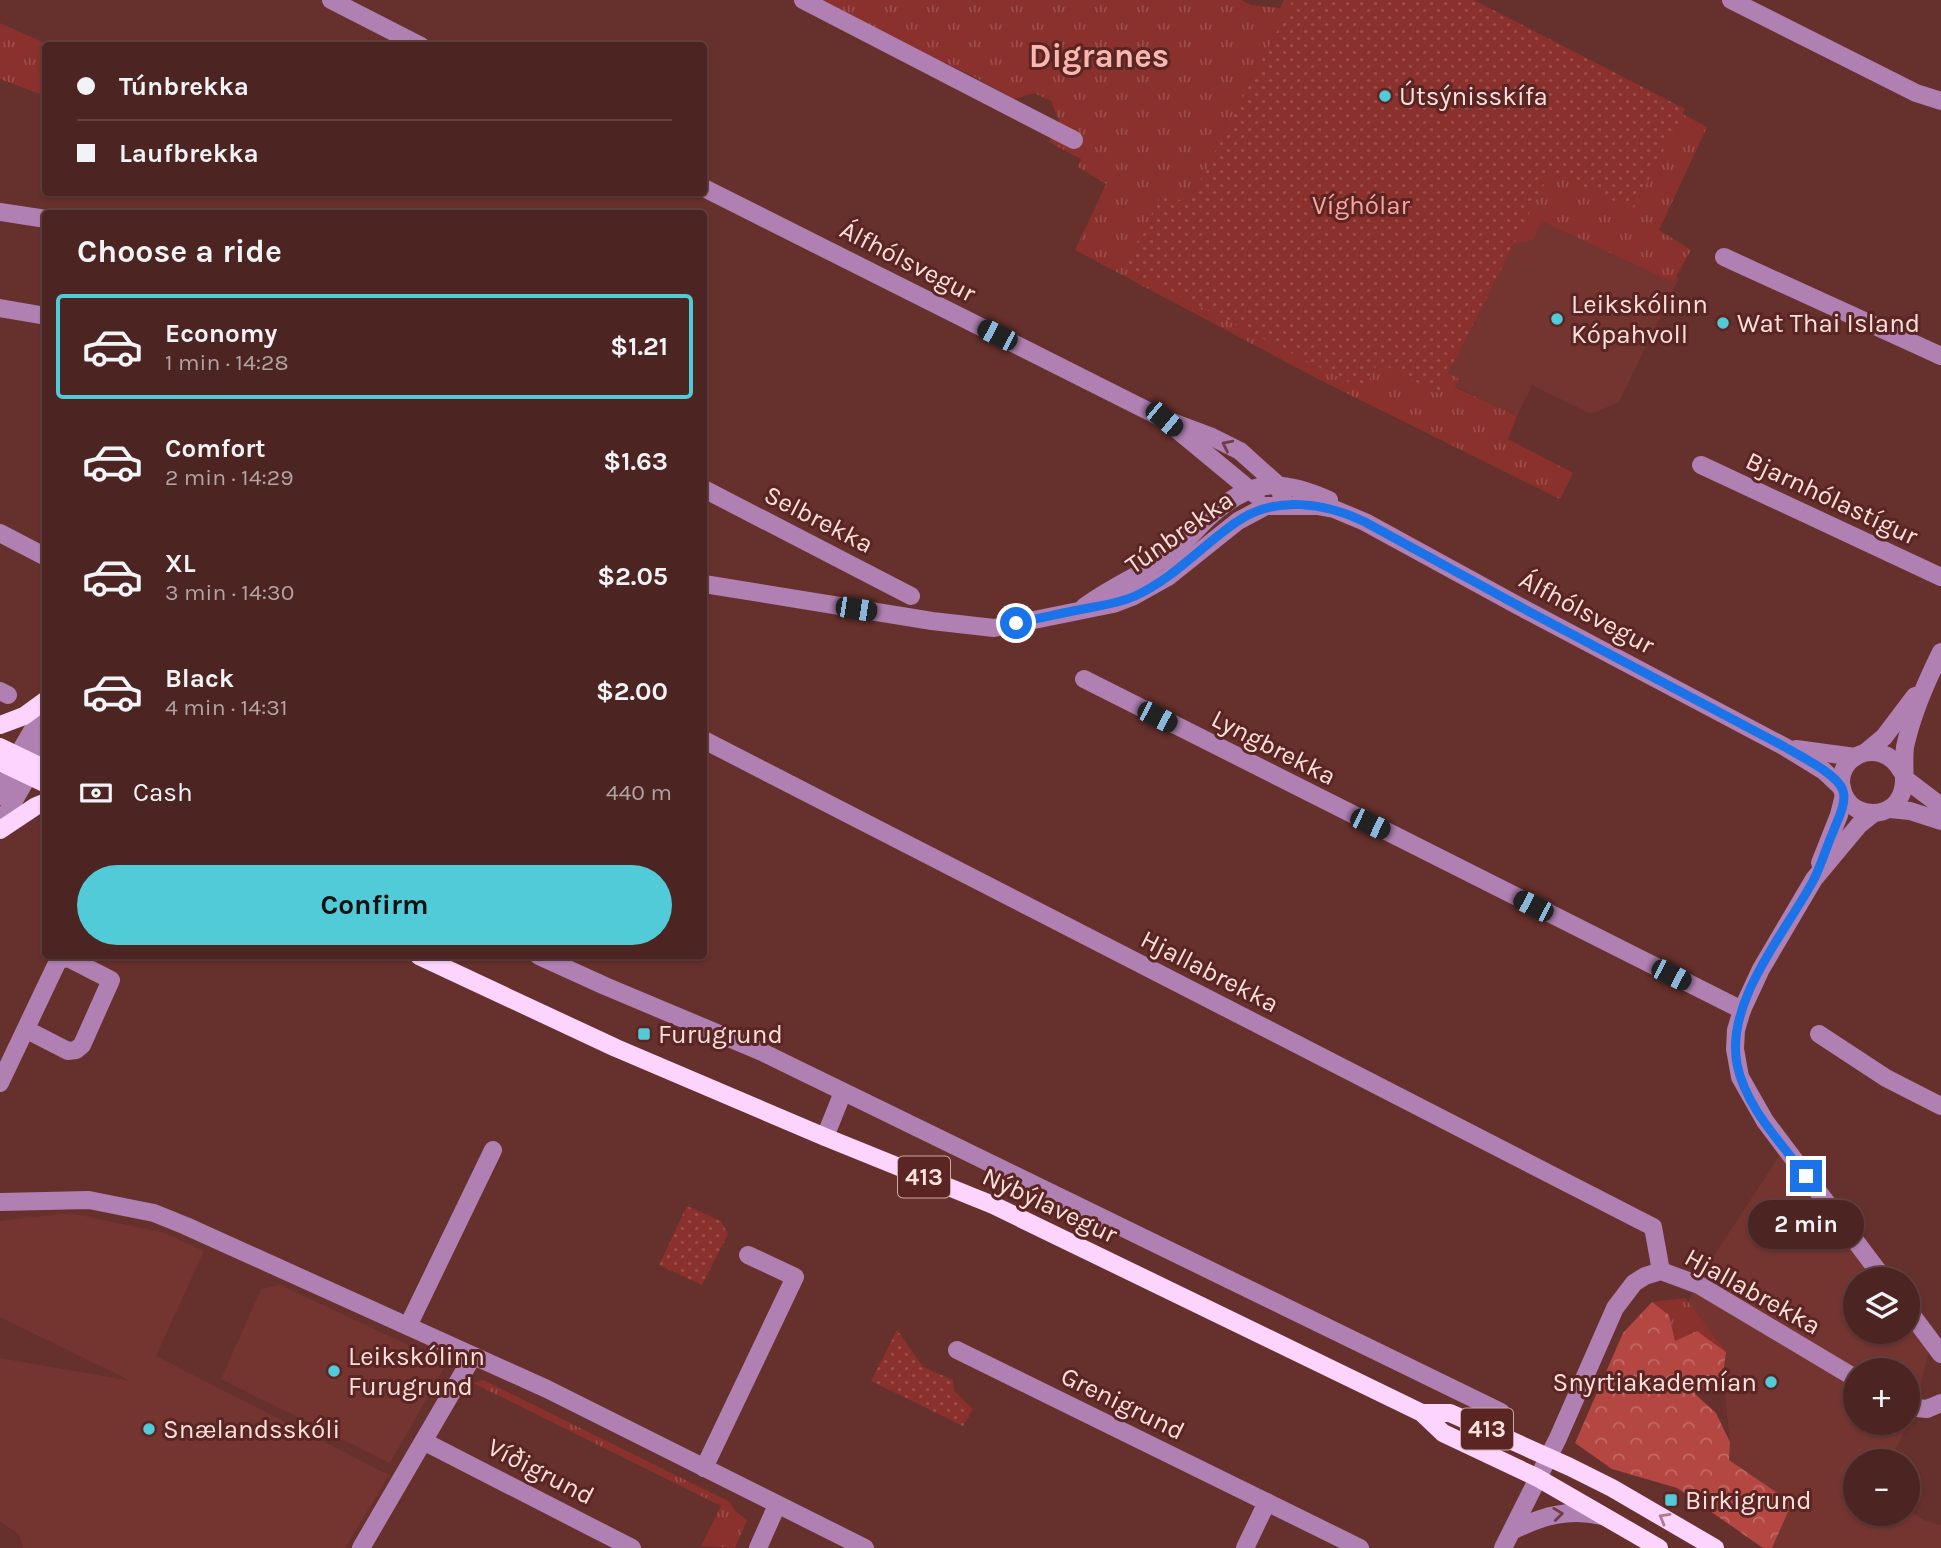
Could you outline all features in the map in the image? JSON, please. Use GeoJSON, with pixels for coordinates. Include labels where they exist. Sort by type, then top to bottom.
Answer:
{"type":"FeatureCollection","features":[{"type":"Feature","properties":{"kind":"main road"},"geometry":{"type":"LineString","coordinates":[[0,725],[24,716],[42,703]]}},
{"type":"Feature","properties":{"kind":"main road"},"geometry":{"type":"LineString","coordinates":[[0,747],[42,781]]}},
{"type":"Feature","properties":{"kind":"main road"},"geometry":{"type":"LineString","coordinates":[[0,828],[42,804]]}},
{"type":"Feature","properties":{"kind":"main road","name":"Nýbýlavegur"},"geometry":{"type":"LineString","coordinates":[[425,959],[616,1048],[993,1205],[1422,1413],[1443,1433],[1538,1478],[1659,1548]]}},
{"type":"Feature","properties":{"kind":"main road","name":"Nýbýlavegur"},"geometry":{"type":"LineString","coordinates":[[1422,1413],[1450,1413],[1548,1457],[1612,1488],[1714,1548]]}},
{"type":"Feature","properties":{"kind":"street"},"geometry":{"type":"LineString","coordinates":[[331,0],[413,42]]}},
{"type":"Feature","properties":{"kind":"street"},"geometry":{"type":"LineString","coordinates":[[803,0],[1074,140]]}},
{"type":"Feature","properties":{"kind":"street"},"geometry":{"type":"LineString","coordinates":[[1731,0],[1916,93],[1941,101]]}},
{"type":"Feature","properties":{"kind":"street","name":"Álfhólsvegur"},"geometry":{"type":"LineString","coordinates":[[707,190],[1164,419],[1240,451],[1279,486]]}},
{"type":"Feature","properties":{"kind":"street"},"geometry":{"type":"LineString","coordinates":[[0,212],[42,218]]}},
{"type":"Feature","properties":{"kind":"street"},"geometry":{"type":"LineString","coordinates":[[1724,257],[1941,356]]}},
{"type":"Feature","properties":{"kind":"street"},"geometry":{"type":"LineString","coordinates":[[0,309],[42,315]]}},
{"type":"Feature","properties":{"kind":"street","name":"Álfhólsvegur"},"geometry":{"type":"LineString","coordinates":[[1164,419],[1224,471],[1275,506],[1326,507],[1365,522]]}},
{"type":"Feature","properties":{"kind":"street","name":"Bjarnhólastígur"},"geometry":{"type":"LineString","coordinates":[[1701,465],[1941,577]]}},
{"type":"Feature","properties":{"kind":"street"},"geometry":{"type":"LineString","coordinates":[[1275,506],[1279,486]]}},
{"type":"Feature","properties":{"kind":"street","name":"Álfhólsvegur"},"geometry":{"type":"LineString","coordinates":[[1249,488],[1279,486],[1325,498],[1528,611],[1785,747],[1824,771],[1843,791]]}},
{"type":"Feature","properties":{"kind":"street","name":"Túnbrekka"},"geometry":{"type":"LineString","coordinates":[[1082,609],[1105,591],[1132,578],[1173,552],[1224,504],[1249,488]]}},
{"type":"Feature","properties":{"kind":"street","name":"Selbrekka"},"geometry":{"type":"LineString","coordinates":[[707,491],[911,596]]}},
{"type":"Feature","properties":{"kind":"street","name":"Túnbrekka"},"geometry":{"type":"LineString","coordinates":[[707,584],[932,621],[994,628],[1113,604],[1153,586],[1182,567],[1238,521],[1275,506]]}},
{"type":"Feature","properties":{"kind":"street"},"geometry":{"type":"LineString","coordinates":[[0,533],[42,555]]}},
{"type":"Feature","properties":{"kind":"street"},"geometry":{"type":"LineString","coordinates":[[1875,1267],[1765,1121],[1746,1091],[1740,1077],[1735,1049],[1736,1030],[1761,969],[1814,879],[1839,815],[1844,771],[1884,737],[1924,685],[1941,652]]}},
{"type":"Feature","properties":{"kind":"street","name":"Lyngbrekka"},"geometry":{"type":"LineString","coordinates":[[1084,679],[1742,1010]]}},
{"type":"Feature","properties":{"kind":"street"},"geometry":{"type":"LineString","coordinates":[[1814,879],[1859,825],[1901,795],[1906,747],[1924,685]]}},
{"type":"Feature","properties":{"kind":"street"},"geometry":{"type":"LineString","coordinates":[[0,828],[42,717]]}},
{"type":"Feature","properties":{"kind":"street","name":"Hjallabrekka"},"geometry":{"type":"LineString","coordinates":[[707,742],[1653,1227],[1661,1271]]}},
{"type":"Feature","properties":{"kind":"street"},"geometry":{"type":"LineString","coordinates":[[0,796],[42,744]]}},
{"type":"Feature","properties":{"kind":"street","name":"Álfhólsvegur"},"geometry":{"type":"LineString","coordinates":[[1785,747],[1860,755]]}},
{"type":"Feature","properties":{"kind":"street"},"geometry":{"type":"LineString","coordinates":[[1860,755],[1875,751],[1892,757],[1903,775],[1941,806]]}},
{"type":"Feature","properties":{"kind":"street"},"geometry":{"type":"LineString","coordinates":[[1843,791],[1856,809],[1910,811],[1941,821]]}},
{"type":"Feature","properties":{"kind":"street"},"geometry":{"type":"LineString","coordinates":[[0,1083],[61,959]]}},
{"type":"Feature","properties":{"kind":"street"},"geometry":{"type":"LineString","coordinates":[[27,1030],[68,1051],[76,1050],[82,1045],[111,980],[70,959]]}},
{"type":"Feature","properties":{"kind":"street","name":"Nýbýlavegur"},"geometry":{"type":"LineString","coordinates":[[546,959],[762,1052],[1501,1412]]}},
{"type":"Feature","properties":{"kind":"street"},"geometry":{"type":"LineString","coordinates":[[1819,1034],[1886,1078],[1941,1106]]}},
{"type":"Feature","properties":{"kind":"street"},"geometry":{"type":"LineString","coordinates":[[825,1137],[843,1092]]}},
{"type":"Feature","properties":{"kind":"street"},"geometry":{"type":"LineString","coordinates":[[408,1326],[493,1150]]}},
{"type":"Feature","properties":{"kind":"street"},"geometry":{"type":"LineString","coordinates":[[0,1202],[89,1200],[154,1213],[294,1273],[547,1389],[865,1548]]}},
{"type":"Feature","properties":{"kind":"street"},"geometry":{"type":"LineString","coordinates":[[704,1468],[795,1277],[748,1255]]}},
{"type":"Feature","properties":{"kind":"street","name":"Hjallabrekka"},"geometry":{"type":"LineString","coordinates":[[1538,1478],[1615,1308],[1634,1283],[1645,1276],[1661,1271],[1699,1285],[1843,1371]]}},
{"type":"Feature","properties":{"kind":"street"},"geometry":{"type":"LineString","coordinates":[[1920,1326],[1941,1354]]}},
{"type":"Feature","properties":{"kind":"street","name":"Grenigrund"},"geometry":{"type":"LineString","coordinates":[[957,1350],[1360,1548]]}},
{"type":"Feature","properties":{"kind":"street"},"geometry":{"type":"LineString","coordinates":[[361,1548],[473,1356]]}},
{"type":"Feature","properties":{"kind":"street"},"geometry":{"type":"LineString","coordinates":[[1920,1408],[1927,1409],[1941,1404]]}},
{"type":"Feature","properties":{"kind":"street","name":"Víðigrund"},"geometry":{"type":"LineString","coordinates":[[425,1442],[632,1548]]}},
{"type":"Feature","properties":{"kind":"street"},"geometry":{"type":"LineString","coordinates":[[1503,1548],[1538,1478]]}},
{"type":"Feature","properties":{"kind":"street"},"geometry":{"type":"LineString","coordinates":[[1245,1548],[1266,1503]]}},
{"type":"Feature","properties":{"kind":"street"},"geometry":{"type":"LineString","coordinates":[[758,1548],[777,1505]]}},
{"type":"Feature","properties":{"kind":"street"},"geometry":{"type":"LineString","coordinates":[[1512,1531],[1561,1512],[1607,1517]]}},
{"type":"Feature","properties":{"kind":"shaded area","name":"Leikskólinn Kópahvoll"},"geometry":{"type":"Polygon","coordinates":[[[1542,221],[1640,258],[1679,278],[1619,402],[1591,414],[1532,385],[1517,416],[1455,386],[1440,369],[1493,247],[1542,221]]]}},
{"type":"Feature","properties":{"kind":"shaded area"},"geometry":{"type":"Polygon","coordinates":[[[1780,1155],[1868,1267],[1843,1267],[1843,1344],[1920,1344],[1920,1334],[1930,1347],[1920,1387],[1920,1358],[1843,1358],[1843,1435],[1903,1435],[1895,1449],[1843,1449],[1843,1526],[1920,1526],[1920,1518],[1941,1525],[1941,1548],[1772,1548],[1792,1503],[1729,1460],[1730,1442],[1723,1376],[1726,1353],[1683,1312],[1703,1272],[1780,1155]]]}},
{"type":"Feature","properties":{"kind":"shaded area","name":"Snælandsskóli"},"geometry":{"type":"Polygon","coordinates":[[[70,1213],[165,1233],[204,1251],[156,1356],[389,1475],[345,1548],[23,1548],[19,1534],[0,1522],[0,1358],[131,1381],[0,1317],[0,1221],[70,1213]]]}},
{"type":"Feature","properties":{"kind":"shaded area","name":"Leikskólinn Furugrund"},"geometry":{"type":"Polygon","coordinates":[[[280,1285],[447,1363],[390,1463],[221,1379],[261,1289],[280,1285]]]}},
{"type":"Feature","properties":{"kind":"green space","name":"Víghólar"},"geometry":{"type":"Polygon","coordinates":[[[814,0],[1241,0],[1251,5],[1280,8],[1284,0],[1470,0],[1707,127],[1659,230],[1691,250],[1673,282],[1542,221],[1533,240],[1493,247],[1440,369],[1459,379],[1455,387],[1517,416],[1508,439],[1573,473],[1560,499],[1318,379],[1075,250],[1106,184],[1078,167],[1081,159],[1049,142],[1059,122],[1051,101],[1034,93],[1014,99],[973,76],[814,0]]]}},
{"type":"Feature","properties":{"kind":"green space","name":"Víghólar"},"geometry":{"type":"Polygon","coordinates":[[[1293,0],[1474,0],[1685,109],[1633,210],[1551,171],[1438,393],[1378,362],[1364,390],[1124,268],[1163,192],[1188,204],[1293,0]]]}},
{"type":"Feature","properties":{"kind":"green space"},"geometry":{"type":"Polygon","coordinates":[[[0,23],[42,42],[42,95],[0,79],[0,23]]]}},
{"type":"Feature","properties":{"kind":"green space"},"geometry":{"type":"Polygon","coordinates":[[[687,1206],[721,1221],[728,1234],[702,1285],[659,1265],[687,1206]]]}},
{"type":"Feature","properties":{"kind":"green space"},"geometry":{"type":"Polygon","coordinates":[[[1685,1298],[1726,1352],[1697,1331],[1675,1341],[1669,1315],[1652,1302],[1685,1298]]]}},
{"type":"Feature","properties":{"kind":"green space"},"geometry":{"type":"Polygon","coordinates":[[[1652,1302],[1669,1315],[1675,1341],[1697,1331],[1726,1352],[1723,1376],[1695,1394],[1716,1413],[1730,1442],[1729,1460],[1792,1503],[1772,1548],[1763,1548],[1677,1488],[1612,1469],[1575,1443],[1623,1333],[1652,1302]]]}},
{"type":"Feature","properties":{"kind":"green space"},"geometry":{"type":"Polygon","coordinates":[[[897,1330],[923,1367],[953,1380],[954,1391],[973,1409],[963,1426],[871,1381],[897,1330]]]}},
{"type":"Feature","properties":{"kind":"green space"},"geometry":{"type":"Polygon","coordinates":[[[483,1380],[730,1502],[735,1511],[747,1520],[735,1548],[701,1546],[721,1506],[473,1383],[483,1380]]]}},
{"type":"Feature","properties":{"kind":"place","name":"Útsýnisskífa"},"geometry":{"type":"Point","coordinates":[1385,96]}},
{"type":"Feature","properties":{"kind":"place","name":"Leikskólinn Kópahvoll"},"geometry":{"type":"Point","coordinates":[1557,319]}},
{"type":"Feature","properties":{"kind":"place","name":"Wat Thai Island"},"geometry":{"type":"Point","coordinates":[1723,323]}},
{"type":"Feature","properties":{"kind":"place","name":"Furugrund"},"geometry":{"type":"Point","coordinates":[644,1034]}},
{"type":"Feature","properties":{"kind":"place","name":"Leikskólinn Furugrund"},"geometry":{"type":"Point","coordinates":[334,1371]}},
{"type":"Feature","properties":{"kind":"place","name":"Snyrtiakademían"},"geometry":{"type":"Point","coordinates":[1771,1382]}},
{"type":"Feature","properties":{"kind":"place","name":"Snælandsskóli"},"geometry":{"type":"Point","coordinates":[149,1429]}},
{"type":"Feature","properties":{"kind":"place","name":"Birkigrund"},"geometry":{"type":"Point","coordinates":[1671,1500]}},
{"type":"Feature","properties":{"kind":"district","name":"Digranes"},"geometry":{"type":"Point","coordinates":[1099,55]}},
{"type":"Feature","properties":{"kind":"route"},"geometry":{"type":"LineString","coordinates":[[1016,623],[1113,604],[1134,596],[1168,577],[1238,521],[1266,506],[1300,504],[1334,509],[1365,522],[1785,747],[1824,771],[1842,788],[1844,795],[1839,815],[1814,879],[1761,969],[1742,1010],[1736,1030],[1735,1049],[1740,1077],[1746,1091],[1806,1176]]}}]}
